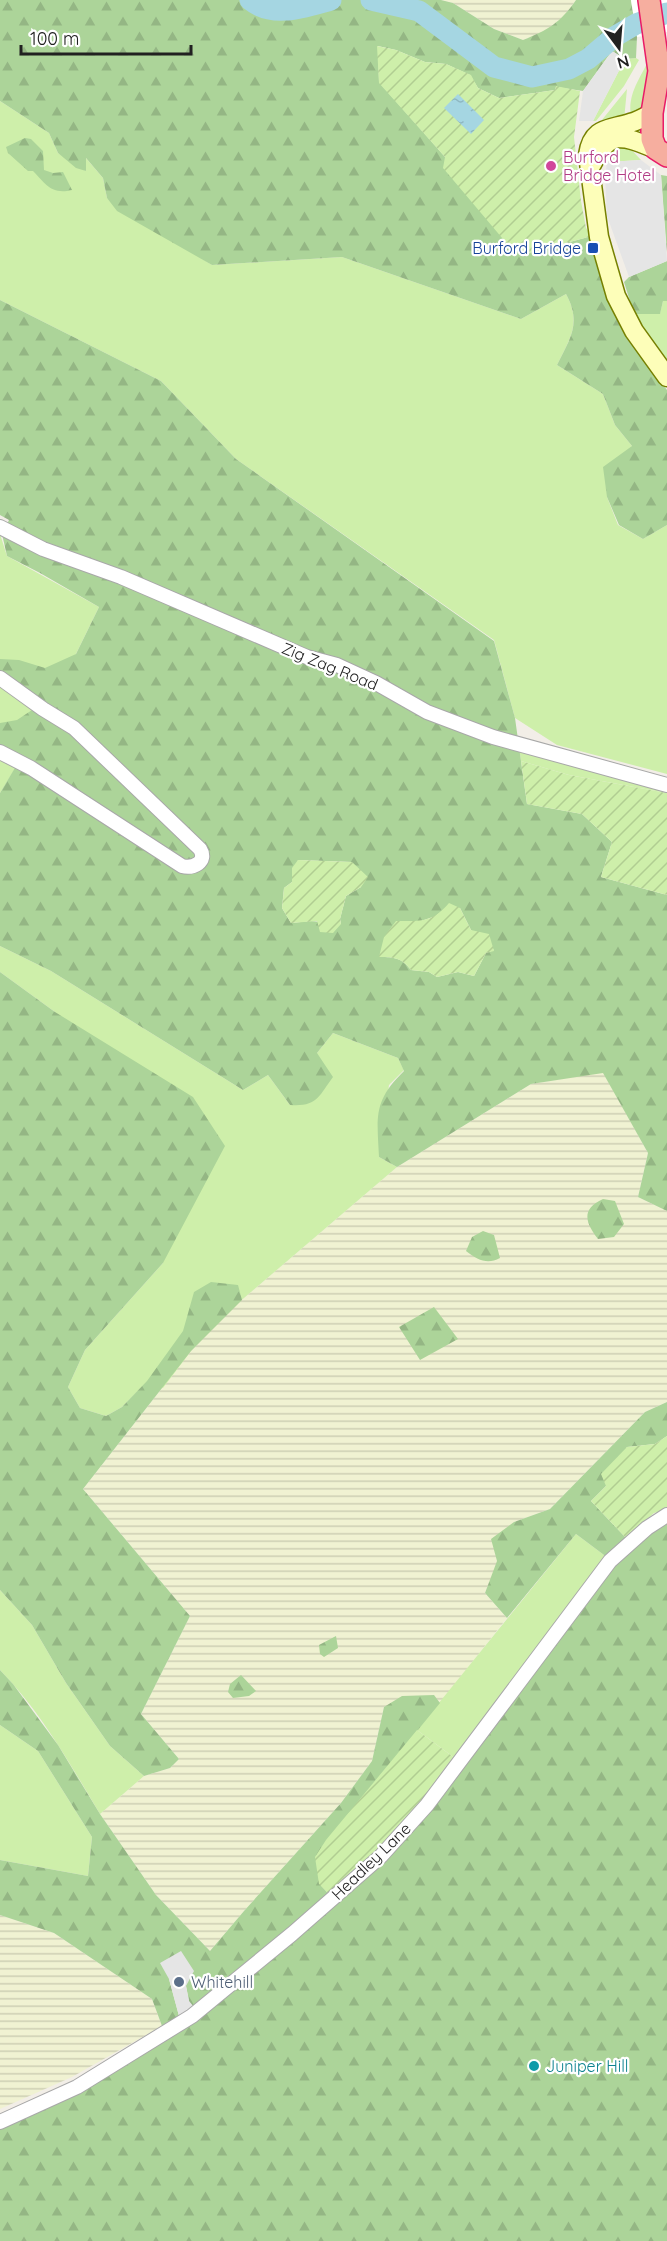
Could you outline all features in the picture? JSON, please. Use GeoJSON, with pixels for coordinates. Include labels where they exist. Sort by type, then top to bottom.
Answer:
{"type":"FeatureCollection","features":[{"type":"Feature","properties":{"kind":"highway"},"geometry":{"type":"LineString","coordinates":[[649,0],[659,71],[658,105],[652,139],[662,152]]}},
{"type":"Feature","properties":{"kind":"main road"},"geometry":{"type":"LineString","coordinates":[[658,105],[629,124],[607,129],[595,136],[590,142],[588,154],[595,215],[616,296],[634,331],[667,377]]}},
{"type":"Feature","properties":{"kind":"main road"},"geometry":{"type":"LineString","coordinates":[[591,166],[600,148],[609,141],[620,138],[632,139],[662,152]]}},
{"type":"Feature","properties":{"kind":"street","name":"Zig Zag Road"},"geometry":{"type":"LineString","coordinates":[[0,527],[43,549],[131,581],[307,657],[337,666],[376,683],[444,719],[493,737],[667,785]]}},
{"type":"Feature","properties":{"kind":"street"},"geometry":{"type":"LineString","coordinates":[[0,678],[74,728],[200,849],[202,859],[197,865],[189,868],[182,866],[30,768],[0,752]]}},
{"type":"Feature","properties":{"kind":"street","name":"Headley Lane"},"geometry":{"type":"LineString","coordinates":[[0,2122],[76,2087],[192,2016],[381,1856],[428,1805],[610,1561],[647,1528],[667,1515]]}},
{"type":"Feature","properties":{"kind":"green space"},"geometry":{"type":"Polygon","coordinates":[[[0,0],[441,0],[453,3],[494,29],[523,40],[553,25],[576,0],[631,0],[637,37],[636,58],[625,59],[612,51],[583,91],[556,87],[555,90],[499,98],[478,88],[470,75],[446,64],[425,62],[396,50],[378,46],[379,82],[525,254],[592,236],[614,306],[628,340],[667,390],[667,525],[643,539],[619,525],[607,497],[603,467],[632,446],[615,425],[603,394],[557,365],[570,339],[574,322],[571,304],[566,294],[521,319],[342,257],[212,265],[117,211],[107,198],[103,178],[86,158],[86,171],[76,168],[58,153],[49,133],[0,101],[0,0]]]}},
{"type":"Feature","properties":{"kind":"green space"},"geometry":{"type":"Polygon","coordinates":[[[441,0],[576,0],[565,16],[548,30],[523,40],[494,29],[453,3],[441,0]]]}},
{"type":"Feature","properties":{"kind":"green space"},"geometry":{"type":"Polygon","coordinates":[[[377,46],[396,50],[425,62],[446,64],[471,75],[478,88],[499,98],[555,90],[556,86],[580,91],[574,137],[581,201],[586,228],[592,236],[525,254],[508,245],[443,168],[445,157],[379,83],[377,46]]]}},
{"type":"Feature","properties":{"kind":"green space"},"geometry":{"type":"Polygon","coordinates":[[[650,57],[653,60],[646,100],[638,112],[631,117],[633,93],[650,57]]]}},
{"type":"Feature","properties":{"kind":"green space"},"geometry":{"type":"Polygon","coordinates":[[[625,59],[639,60],[624,86],[596,121],[593,121],[625,59]]]}},
{"type":"Feature","properties":{"kind":"green space"},"geometry":{"type":"Polygon","coordinates":[[[627,89],[624,120],[597,126],[627,89]]]}},
{"type":"Feature","properties":{"kind":"green space"},"geometry":{"type":"Polygon","coordinates":[[[0,101],[49,133],[58,153],[86,171],[85,157],[103,178],[107,198],[212,265],[342,257],[521,319],[566,294],[571,304],[574,322],[570,338],[557,365],[603,394],[615,425],[632,446],[607,497],[618,525],[643,539],[667,525],[667,774],[557,745],[515,718],[494,640],[236,459],[161,381],[0,300],[0,101]]]}},
{"type":"Feature","properties":{"kind":"green space"},"geometry":{"type":"Polygon","coordinates":[[[25,138],[31,139],[43,151],[44,170],[53,173],[63,172],[72,190],[54,190],[8,153],[6,147],[25,138]]]}},
{"type":"Feature","properties":{"kind":"green space"},"geometry":{"type":"Polygon","coordinates":[[[625,143],[641,160],[607,162],[603,157],[607,151],[625,143]]]}},
{"type":"Feature","properties":{"kind":"green space"},"geometry":{"type":"Polygon","coordinates":[[[661,175],[667,176],[667,253],[661,175]]]}},
{"type":"Feature","properties":{"kind":"green space"},"geometry":{"type":"Polygon","coordinates":[[[667,261],[667,301],[663,301],[660,314],[634,314],[624,282],[629,277],[667,261]]]}},
{"type":"Feature","properties":{"kind":"green space"},"geometry":{"type":"Polygon","coordinates":[[[0,300],[161,381],[236,459],[494,641],[515,718],[527,804],[582,814],[612,842],[601,877],[667,895],[667,1211],[638,1197],[648,1153],[603,1073],[531,1084],[397,1167],[379,1157],[378,1120],[379,1110],[387,1091],[404,1071],[398,1058],[333,1033],[317,1053],[333,1077],[312,1102],[290,1105],[268,1075],[243,1090],[51,971],[0,946],[0,793],[22,756],[0,745],[0,723],[17,720],[35,708],[49,709],[0,671],[0,659],[19,660],[45,668],[76,654],[99,607],[7,556],[2,534],[9,520],[0,515],[0,300]],[[298,860],[292,882],[284,888],[282,908],[291,923],[311,921],[341,924],[340,919],[346,896],[361,887],[352,862],[298,860]],[[460,908],[421,921],[396,922],[380,957],[397,959],[411,970],[429,972],[437,977],[458,972],[474,976],[486,953],[494,950],[471,930],[460,908]]]}},
{"type":"Feature","properties":{"kind":"green space"},"geometry":{"type":"Polygon","coordinates":[[[663,301],[667,301],[667,363],[634,314],[660,313],[663,301]]]}},
{"type":"Feature","properties":{"kind":"green space"},"geometry":{"type":"Polygon","coordinates":[[[0,534],[7,556],[99,607],[49,709],[0,671],[0,534]]]}},
{"type":"Feature","properties":{"kind":"green space"},"geometry":{"type":"Polygon","coordinates":[[[0,682],[46,716],[0,745],[0,682]]]}},
{"type":"Feature","properties":{"kind":"green space"},"geometry":{"type":"Polygon","coordinates":[[[519,747],[667,789],[667,793],[569,775],[521,761],[519,747]]]}},
{"type":"Feature","properties":{"kind":"green space"},"geometry":{"type":"Polygon","coordinates":[[[0,754],[19,762],[0,793],[0,754]]]}},
{"type":"Feature","properties":{"kind":"green space"},"geometry":{"type":"Polygon","coordinates":[[[521,761],[569,775],[667,793],[667,895],[601,877],[612,842],[582,814],[527,804],[521,761]]]}},
{"type":"Feature","properties":{"kind":"green space"},"geometry":{"type":"Polygon","coordinates":[[[298,860],[352,862],[368,877],[361,887],[346,896],[340,919],[341,924],[333,933],[320,932],[317,921],[291,923],[282,908],[284,888],[292,882],[292,868],[298,860]]]}},
{"type":"Feature","properties":{"kind":"green space"},"geometry":{"type":"Polygon","coordinates":[[[449,903],[460,908],[471,930],[489,934],[494,951],[486,953],[474,976],[458,972],[437,977],[429,972],[411,970],[397,959],[379,957],[384,937],[396,921],[426,920],[443,910],[449,903]]]}},
{"type":"Feature","properties":{"kind":"green space"},"geometry":{"type":"Polygon","coordinates":[[[0,946],[51,971],[243,1090],[268,1075],[290,1105],[317,1053],[333,1033],[398,1058],[404,1070],[389,1085],[379,1157],[397,1167],[230,1310],[191,1351],[163,1388],[147,1382],[122,1407],[106,1416],[80,1408],[68,1387],[85,1350],[163,1263],[55,1012],[0,972],[0,946]]]}},
{"type":"Feature","properties":{"kind":"green space"},"geometry":{"type":"Polygon","coordinates":[[[0,972],[55,1012],[193,1097],[225,1146],[163,1263],[85,1350],[68,1387],[80,1408],[106,1416],[122,1407],[147,1381],[183,1331],[194,1292],[211,1282],[238,1285],[242,1300],[191,1351],[83,1489],[190,1616],[141,1714],[179,1759],[170,1768],[144,1776],[110,1746],[66,1683],[32,1625],[0,1590],[0,972]]]}},
{"type":"Feature","properties":{"kind":"green space"},"geometry":{"type":"Polygon","coordinates":[[[603,1072],[648,1153],[638,1197],[667,1211],[667,1402],[645,1412],[550,1509],[514,1522],[485,1593],[507,1618],[440,1703],[433,1695],[384,1707],[372,1761],[341,1803],[210,1951],[156,1895],[100,1814],[144,1776],[170,1768],[179,1759],[141,1714],[190,1616],[83,1489],[191,1351],[230,1310],[397,1167],[531,1084],[603,1072]]]}},
{"type":"Feature","properties":{"kind":"green space"},"geometry":{"type":"Polygon","coordinates":[[[603,1199],[615,1201],[624,1224],[614,1237],[598,1239],[590,1227],[587,1216],[591,1207],[603,1199]]]}},
{"type":"Feature","properties":{"kind":"green space"},"geometry":{"type":"Polygon","coordinates":[[[483,1231],[494,1235],[500,1258],[491,1261],[483,1260],[466,1251],[472,1237],[483,1231]]]}},
{"type":"Feature","properties":{"kind":"green space"},"geometry":{"type":"Polygon","coordinates":[[[434,1307],[458,1339],[420,1360],[399,1327],[434,1307]]]}},
{"type":"Feature","properties":{"kind":"green space"},"geometry":{"type":"Polygon","coordinates":[[[667,1402],[667,1436],[655,1444],[627,1447],[606,1486],[591,1501],[626,1538],[608,1558],[576,1534],[507,1618],[485,1593],[497,1561],[491,1539],[514,1522],[550,1509],[645,1412],[667,1402]]]}},
{"type":"Feature","properties":{"kind":"green space"},"geometry":{"type":"Polygon","coordinates":[[[667,1436],[667,1510],[654,1513],[626,1538],[591,1501],[606,1486],[601,1474],[627,1447],[655,1444],[667,1436]]]}},
{"type":"Feature","properties":{"kind":"green space"},"geometry":{"type":"Polygon","coordinates":[[[667,1521],[667,2241],[0,2241],[0,2122],[192,2016],[186,1986],[169,1979],[179,2016],[162,2026],[152,1999],[54,1933],[0,1915],[0,1860],[88,1876],[92,1837],[38,1751],[0,1725],[0,1670],[58,1745],[100,1814],[156,1895],[210,1951],[341,1803],[372,1761],[384,1707],[402,1696],[434,1695],[440,1703],[377,1780],[319,1883],[335,1901],[371,1870],[613,1562],[667,1521]]]}},
{"type":"Feature","properties":{"kind":"green space"},"geometry":{"type":"Polygon","coordinates":[[[576,1534],[608,1558],[456,1759],[417,1730],[576,1534]]]}},
{"type":"Feature","properties":{"kind":"green space"},"geometry":{"type":"Polygon","coordinates":[[[0,1590],[32,1625],[66,1683],[110,1746],[144,1776],[100,1814],[42,1721],[0,1670],[0,1590]]]}},
{"type":"Feature","properties":{"kind":"green space"},"geometry":{"type":"Polygon","coordinates":[[[336,1636],[338,1648],[324,1657],[320,1654],[319,1645],[336,1636]]]}},
{"type":"Feature","properties":{"kind":"green space"},"geometry":{"type":"Polygon","coordinates":[[[241,1675],[256,1691],[249,1696],[233,1698],[228,1692],[230,1684],[241,1675]]]}},
{"type":"Feature","properties":{"kind":"green space"},"geometry":{"type":"Polygon","coordinates":[[[0,1725],[38,1751],[92,1837],[88,1876],[0,1860],[0,1725]]]}},
{"type":"Feature","properties":{"kind":"green space"},"geometry":{"type":"Polygon","coordinates":[[[417,1730],[456,1759],[389,1843],[330,1895],[319,1884],[315,1857],[326,1840],[417,1730]]]}},
{"type":"Feature","properties":{"kind":"green space"},"geometry":{"type":"Polygon","coordinates":[[[0,1915],[54,1933],[152,1999],[162,2026],[72,2077],[0,2109],[0,1915]]]}},
{"type":"Feature","properties":{"kind":"shaded area"},"geometry":{"type":"Polygon","coordinates":[[[612,51],[625,59],[593,121],[579,121],[583,91],[612,51]]]}},
{"type":"Feature","properties":{"kind":"shaded area"},"geometry":{"type":"Polygon","coordinates":[[[641,160],[661,175],[667,261],[629,277],[607,216],[605,177],[607,162],[641,160]]]}},
{"type":"Feature","properties":{"kind":"shaded area","name":"Whitehill"},"geometry":{"type":"Polygon","coordinates":[[[181,1951],[194,1971],[186,1986],[189,2001],[194,2007],[179,2016],[169,1979],[160,1963],[181,1951]]]}},
{"type":"Feature","properties":{"kind":"water"},"geometry":{"type":"Polygon","coordinates":[[[458,94],[484,120],[471,134],[444,108],[458,94]]]}},
{"type":"Feature","properties":{"kind":"pier"},"geometry":{"type":"Polygon","coordinates":[[[631,0],[667,0],[667,32],[637,37],[631,0]]]}},
{"type":"Feature","properties":{"kind":"waterway"},"geometry":{"type":"LineString","coordinates":[[250,0],[259,6],[279,10],[300,8],[331,0]]}},
{"type":"Feature","properties":{"kind":"waterway"},"geometry":{"type":"LineString","coordinates":[[371,0],[419,11],[494,67],[532,77],[569,69],[588,59],[614,37],[636,24],[667,13]]}},
{"type":"Feature","properties":{"kind":"place","name":"Burford Bridge Hotel"},"geometry":{"type":"Point","coordinates":[551,166]}},
{"type":"Feature","properties":{"kind":"place","name":"Burford Bridge"},"geometry":{"type":"Point","coordinates":[593,248]}},
{"type":"Feature","properties":{"kind":"place","name":"Whitehill"},"geometry":{"type":"Point","coordinates":[179,1982]}},
{"type":"Feature","properties":{"kind":"place","name":"Juniper Hill"},"geometry":{"type":"Point","coordinates":[534,2066]}}]}
